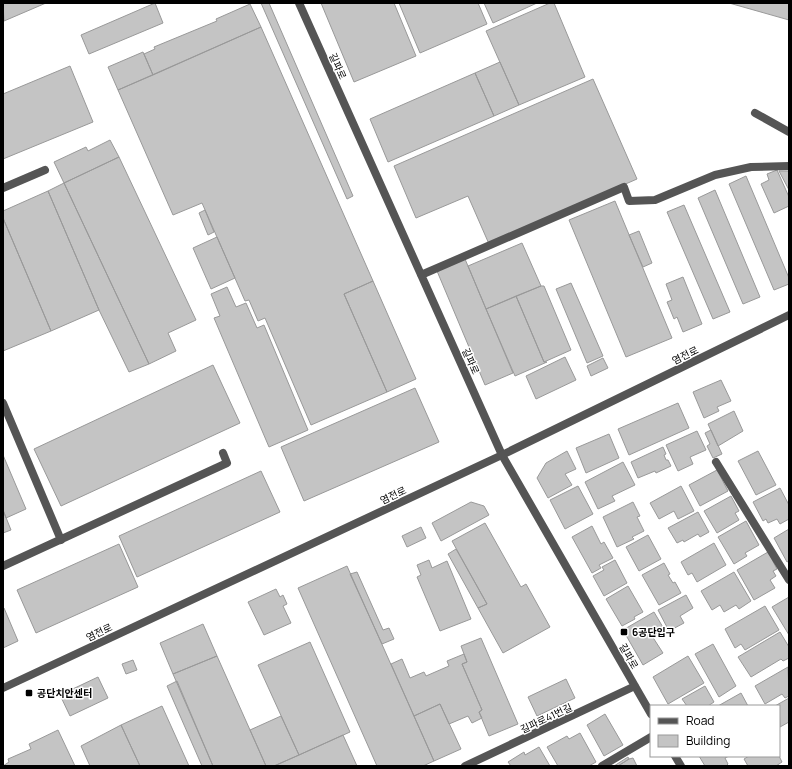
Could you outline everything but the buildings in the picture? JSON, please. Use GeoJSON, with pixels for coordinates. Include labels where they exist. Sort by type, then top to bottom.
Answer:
{"type":"FeatureCollection","features":[{"type":"Feature","properties":{"kind":"street","name":"길파로"},"geometry":{"type":"LineString","coordinates":[[299,3],[502,455],[650,712]]}},
{"type":"Feature","properties":{"kind":"street"},"geometry":{"type":"LineString","coordinates":[[755,113],[789,132]]}},
{"type":"Feature","properties":{"kind":"street"},"geometry":{"type":"LineString","coordinates":[[421,275],[624,187],[629,202],[655,200],[714,175],[752,167],[789,166]]}},
{"type":"Feature","properties":{"kind":"street"},"geometry":{"type":"LineString","coordinates":[[3,188],[45,170]]}},
{"type":"Feature","properties":{"kind":"street","name":"염전로"},"geometry":{"type":"LineString","coordinates":[[3,688],[502,455],[789,315]]}},
{"type":"Feature","properties":{"kind":"street"},"geometry":{"type":"LineString","coordinates":[[3,403],[61,540]]}},
{"type":"Feature","properties":{"kind":"street"},"geometry":{"type":"LineString","coordinates":[[3,566],[228,463],[223,453]]}},
{"type":"Feature","properties":{"kind":"street"},"geometry":{"type":"LineString","coordinates":[[716,462],[789,580]]}},
{"type":"Feature","properties":{"kind":"street","name":"길파로41번길"},"geometry":{"type":"LineString","coordinates":[[464,766],[635,686]]}},
{"type":"Feature","properties":{"kind":"street"},"geometry":{"type":"LineString","coordinates":[[602,766],[650,738]]}},
{"type":"Feature","properties":{"kind":"street"},"geometry":{"type":"LineString","coordinates":[[676,757],[681,766]]}},
{"type":"Feature","properties":{"kind":"place","name":"6공단입구"},"geometry":{"type":"Point","coordinates":[624,632]}},
{"type":"Feature","properties":{"kind":"place","name":"공단치안센터"},"geometry":{"type":"Point","coordinates":[29,693]}}]}
